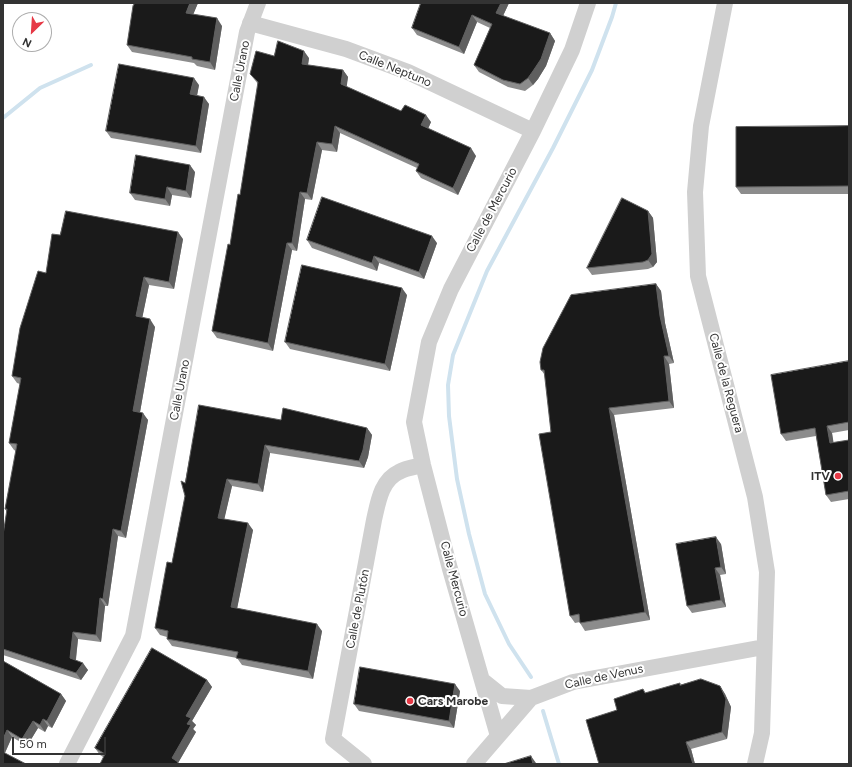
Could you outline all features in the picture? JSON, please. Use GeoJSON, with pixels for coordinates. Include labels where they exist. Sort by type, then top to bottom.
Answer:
{"type":"FeatureCollection","features":[{"type":"Feature","properties":{"kind":"street","name":"Calle Urano"},"geometry":{"type":"LineString","coordinates":[[67,764],[133,636],[247,32],[258,3]]}},
{"type":"Feature","properties":{"kind":"street","name":"Calle de Mercurio"},"geometry":{"type":"LineString","coordinates":[[414,422],[429,342],[451,289],[533,131],[572,50],[588,3]]}},
{"type":"Feature","properties":{"kind":"street","name":"Calle de la Reguera"},"geometry":{"type":"LineString","coordinates":[[725,3],[701,126],[695,192],[698,276],[755,497],[767,572],[762,733],[755,764]]}},
{"type":"Feature","properties":{"kind":"street","name":"Calle Neptuno"},"geometry":{"type":"LineString","coordinates":[[250,24],[346,50],[408,72],[533,131]]}},
{"type":"Feature","properties":{"kind":"street","name":"Calle Mercurio"},"geometry":{"type":"LineString","coordinates":[[414,422],[423,466],[450,570],[498,736]]}},
{"type":"Feature","properties":{"kind":"street","name":"Calle de Plutón"},"geometry":{"type":"LineString","coordinates":[[364,764],[333,739],[374,520],[383,487],[390,479],[398,472],[423,466]]}},
{"type":"Feature","properties":{"kind":"street","name":"Calle de Venus"},"geometry":{"type":"LineString","coordinates":[[474,764],[531,698],[573,682],[764,647]]}},
{"type":"Feature","properties":{"kind":"street"},"geometry":{"type":"LineString","coordinates":[[482,680],[502,696],[531,698]]}},
{"type":"Feature","properties":{"kind":"building"},"geometry":{"type":"Polygon","coordinates":[[[135,3],[190,3],[186,13],[217,18],[210,62],[192,59],[192,57],[127,45],[133,6],[135,3]]]}},
{"type":"Feature","properties":{"kind":"building"},"geometry":{"type":"Polygon","coordinates":[[[421,3],[501,3],[496,13],[550,33],[541,59],[528,78],[520,84],[503,80],[474,65],[492,24],[472,15],[459,47],[412,28],[421,3]]]}},
{"type":"Feature","properties":{"kind":"building"},"geometry":{"type":"Polygon","coordinates":[[[278,41],[304,51],[302,64],[343,70],[341,84],[401,111],[405,105],[426,115],[421,125],[471,148],[453,188],[416,171],[419,164],[335,126],[332,144],[317,142],[307,193],[300,192],[292,243],[287,243],[268,343],[212,331],[228,244],[230,245],[238,194],[240,195],[258,82],[250,74],[256,51],[274,56],[278,41]]]}},
{"type":"Feature","properties":{"kind":"building"},"geometry":{"type":"Polygon","coordinates":[[[119,64],[194,78],[190,94],[204,97],[196,146],[106,131],[119,64]]]}},
{"type":"Feature","properties":{"kind":"building"},"geometry":{"type":"Polygon","coordinates":[[[849,126],[849,186],[736,187],[736,127],[849,126]]]}},
{"type":"Feature","properties":{"kind":"building"},"geometry":{"type":"Polygon","coordinates":[[[136,155],[190,165],[186,191],[167,187],[165,199],[130,193],[136,155]]]}},
{"type":"Feature","properties":{"kind":"building"},"geometry":{"type":"Polygon","coordinates":[[[322,197],[432,236],[419,272],[374,256],[372,263],[307,240],[322,197]]]}},
{"type":"Feature","properties":{"kind":"building"},"geometry":{"type":"Polygon","coordinates":[[[622,198],[648,211],[652,254],[648,260],[643,262],[587,268],[622,198]]]}},
{"type":"Feature","properties":{"kind":"building"},"geometry":{"type":"Polygon","coordinates":[[[66,211],[178,232],[169,282],[144,277],[136,316],[150,319],[133,411],[143,413],[121,531],[113,529],[103,599],[100,598],[96,635],[73,632],[70,658],[83,663],[76,673],[3,649],[3,535],[7,509],[5,509],[17,444],[9,443],[21,378],[12,376],[20,328],[38,271],[46,273],[52,234],[60,235],[66,211]]]}},
{"type":"Feature","properties":{"kind":"building"},"geometry":{"type":"Polygon","coordinates":[[[302,265],[402,288],[385,364],[285,342],[302,265]]]}},
{"type":"Feature","properties":{"kind":"building"},"geometry":{"type":"Polygon","coordinates":[[[656,284],[660,316],[669,356],[664,356],[669,401],[609,408],[645,612],[580,623],[579,614],[570,616],[539,434],[551,432],[544,370],[541,370],[540,362],[543,348],[571,295],[656,284]]]}},
{"type":"Feature","properties":{"kind":"building"},"geometry":{"type":"Polygon","coordinates":[[[849,361],[849,422],[827,426],[830,443],[849,440],[849,491],[826,495],[815,428],[781,434],[771,375],[849,361]]]}},
{"type":"Feature","properties":{"kind":"building"},"geometry":{"type":"Polygon","coordinates":[[[199,405],[281,420],[283,408],[367,428],[363,450],[359,461],[265,445],[258,484],[227,479],[218,518],[248,523],[231,607],[317,624],[308,671],[236,658],[238,652],[167,639],[168,631],[155,628],[167,562],[172,563],[185,496],[181,481],[185,483],[199,405]]]}},
{"type":"Feature","properties":{"kind":"building"},"geometry":{"type":"Polygon","coordinates":[[[716,537],[721,567],[715,568],[721,600],[687,606],[676,544],[716,537]]]}},
{"type":"Feature","properties":{"kind":"building"},"geometry":{"type":"Polygon","coordinates":[[[152,648],[207,680],[186,716],[191,718],[187,724],[191,725],[172,758],[178,762],[177,764],[100,764],[105,754],[95,748],[152,648]]]}},
{"type":"Feature","properties":{"kind":"building"},"geometry":{"type":"Polygon","coordinates":[[[3,661],[61,694],[47,721],[43,719],[40,725],[33,721],[22,739],[7,730],[3,739],[3,661]]]}},
{"type":"Feature","properties":{"kind":"building","name":"Cars Marobe"},"geometry":{"type":"Polygon","coordinates":[[[360,667],[455,684],[449,721],[354,704],[360,667]]]}},
{"type":"Feature","properties":{"kind":"building"},"geometry":{"type":"Polygon","coordinates":[[[701,679],[720,686],[726,699],[722,732],[686,742],[693,764],[599,764],[586,720],[617,710],[614,699],[643,689],[645,693],[680,683],[680,685],[701,679]]]}},
{"type":"Feature","properties":{"kind":"building"},"geometry":{"type":"Polygon","coordinates":[[[3,752],[26,764],[3,764],[3,752]]]}},
{"type":"Feature","properties":{"kind":"building"},"geometry":{"type":"Polygon","coordinates":[[[531,756],[533,764],[504,764],[531,756]]]}},
{"type":"Feature","properties":{"kind":"waterway"},"geometry":{"type":"LineString","coordinates":[[531,677],[509,644],[485,594],[469,534],[457,479],[449,416],[448,385],[453,355],[487,271],[553,148],[592,70],[616,3]]}},
{"type":"Feature","properties":{"kind":"waterway"},"geometry":{"type":"LineString","coordinates":[[3,118],[40,88],[91,65]]}},
{"type":"Feature","properties":{"kind":"waterway"},"geometry":{"type":"LineString","coordinates":[[543,711],[559,764]]}},
{"type":"Feature","properties":{"kind":"place","name":"ITV"},"geometry":{"type":"Point","coordinates":[838,476]}},
{"type":"Feature","properties":{"kind":"place","name":"Cars Marobe"},"geometry":{"type":"Point","coordinates":[410,701]}}]}
